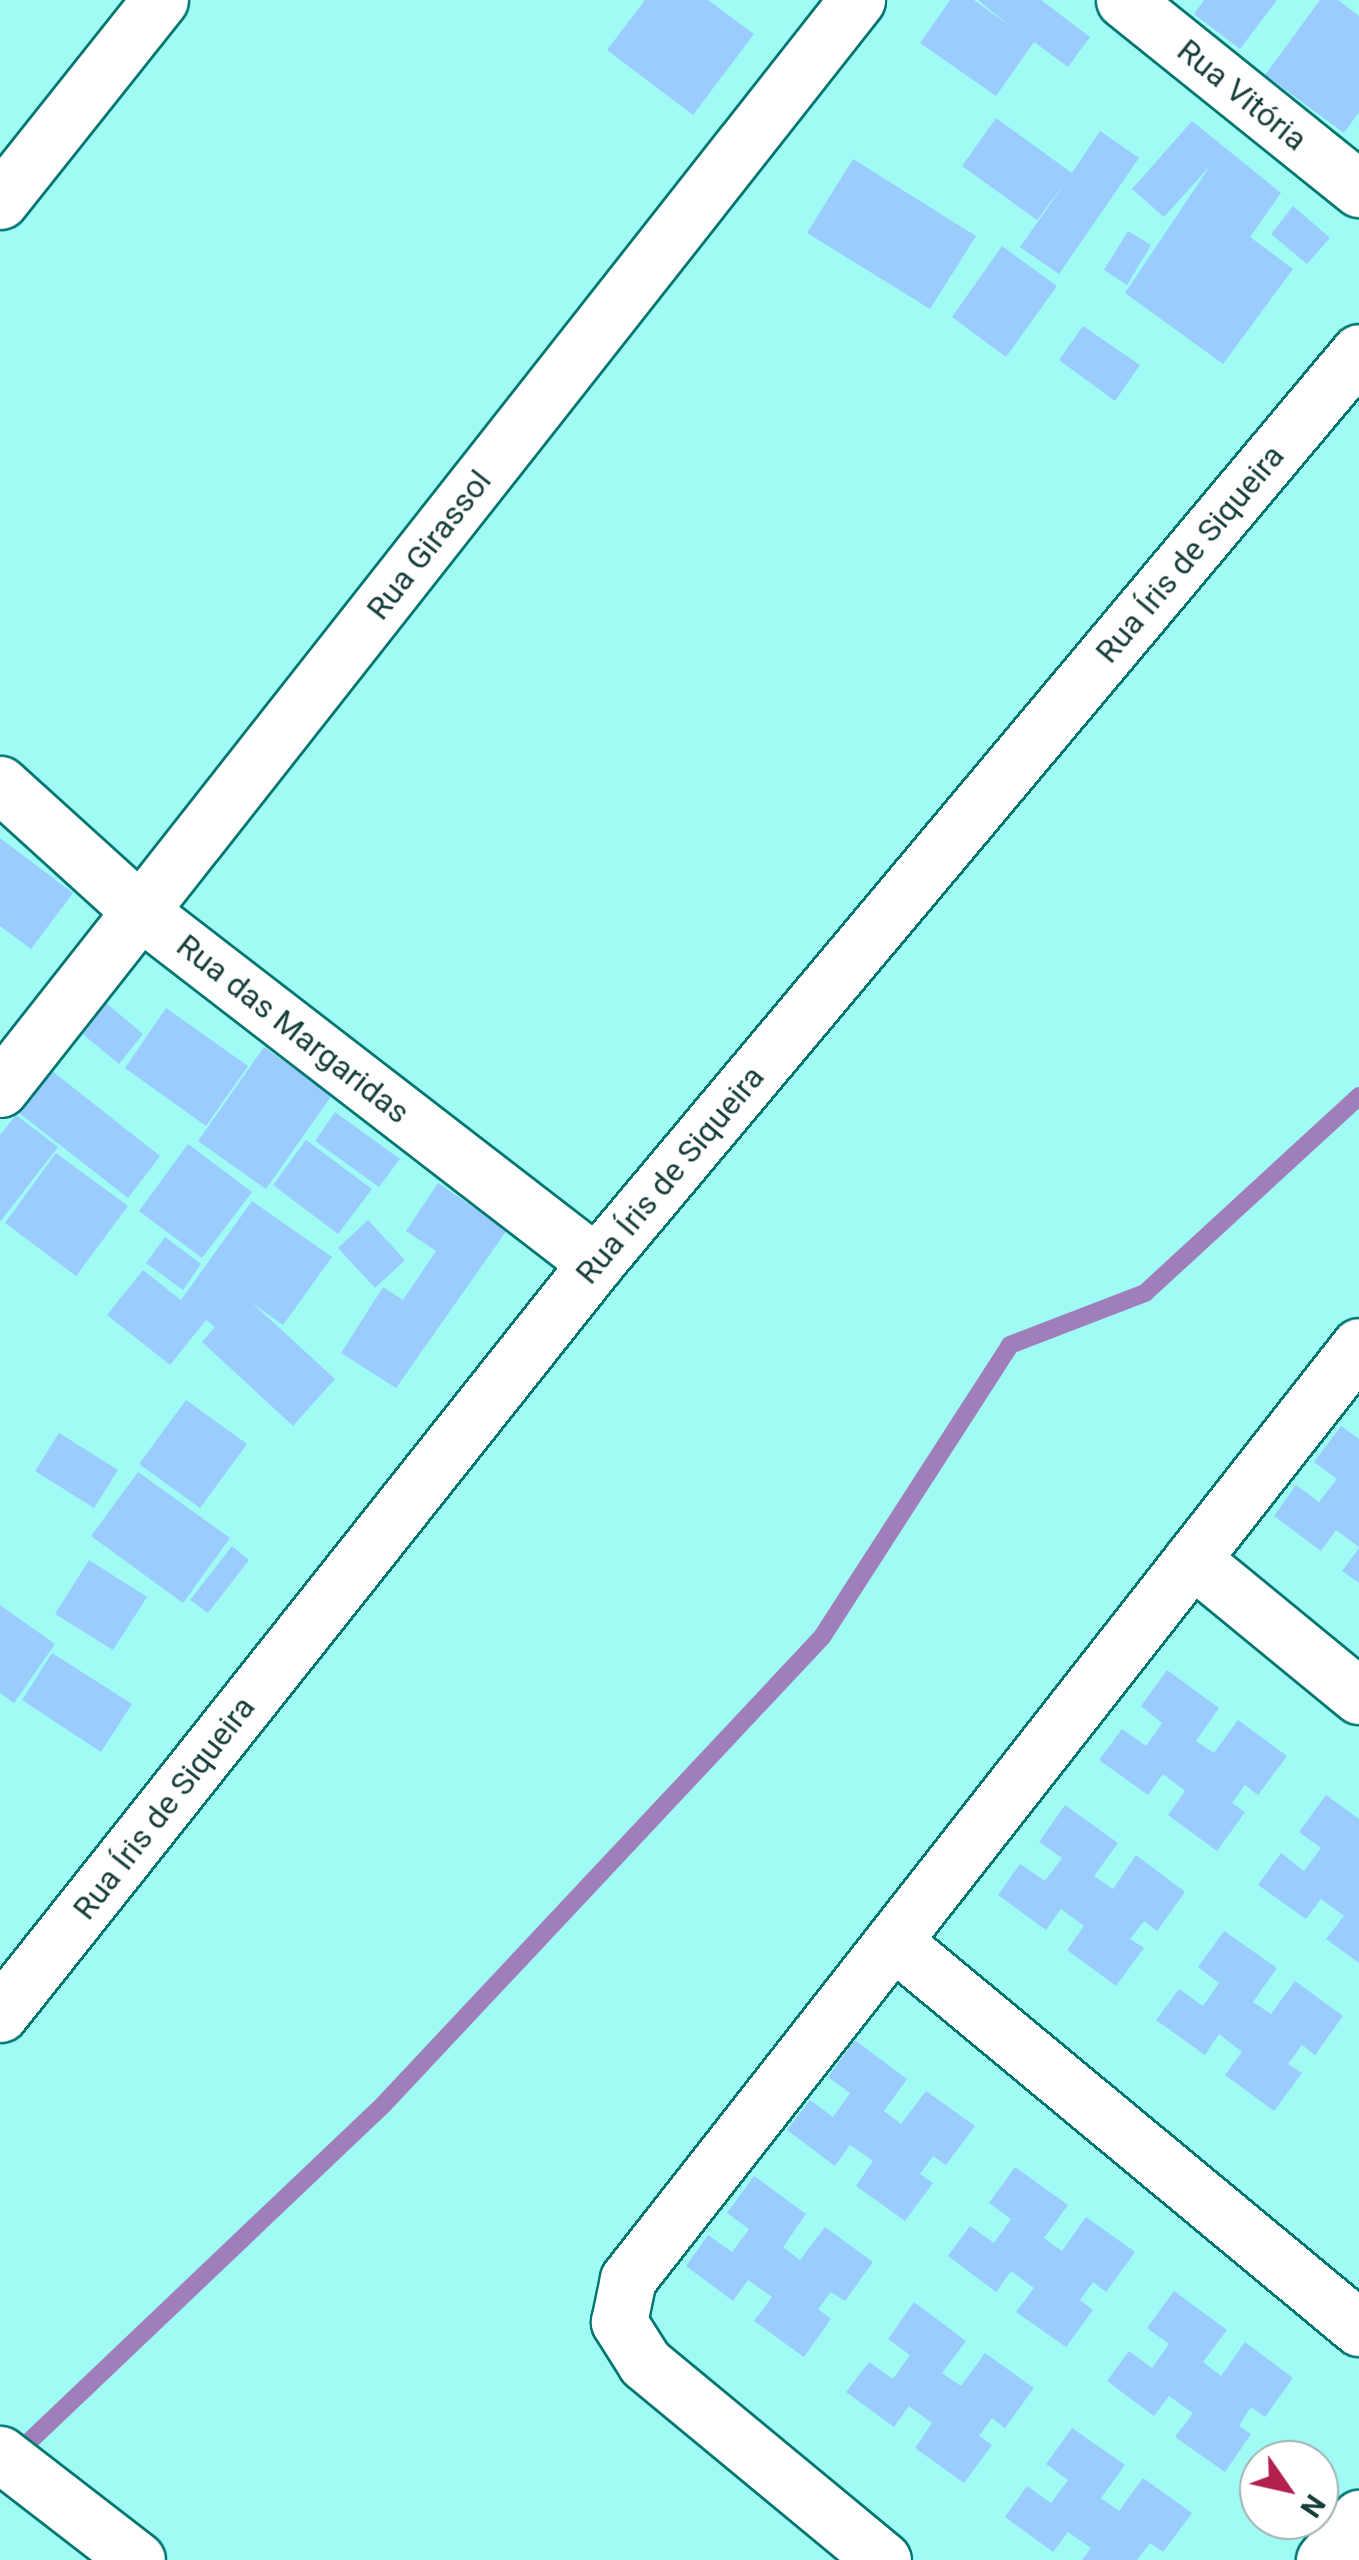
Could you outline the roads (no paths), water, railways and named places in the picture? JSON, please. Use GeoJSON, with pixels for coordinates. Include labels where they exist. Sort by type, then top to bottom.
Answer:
{"type":"FeatureCollection","features":[{"type":"Feature","properties":{"kind":"street"},"geometry":{"type":"LineString","coordinates":[[0,201],[160,0]]}},
{"type":"Feature","properties":{"kind":"street","name":"Rua Girassol"},"geometry":{"type":"LineString","coordinates":[[0,1088],[857,0]]}},
{"type":"Feature","properties":{"kind":"street","name":"Rua Vitória"},"geometry":{"type":"LineString","coordinates":[[1124,0],[1359,189]]}},
{"type":"Feature","properties":{"kind":"street","name":"Rua Íris de Siqueira"},"geometry":{"type":"LineString","coordinates":[[0,2014],[596,1263],[1359,352]]}},
{"type":"Feature","properties":{"kind":"street","name":"Rua das Margaridas"},"geometry":{"type":"LineString","coordinates":[[0,784],[140,912],[596,1263]]}},
{"type":"Feature","properties":{"kind":"street"},"geometry":{"type":"LineString","coordinates":[[883,2560],[645,2363],[619,2322],[628,2278],[1359,1346]]}},
{"type":"Feature","properties":{"kind":"street"},"geometry":{"type":"LineString","coordinates":[[1192,1559],[1359,1696]]}},
{"type":"Feature","properties":{"kind":"street"},"geometry":{"type":"LineString","coordinates":[[893,1941],[1359,2328]]}},
{"type":"Feature","properties":{"kind":"street"},"geometry":{"type":"LineString","coordinates":[[19,2468],[137,2560]]}},
{"type":"Feature","properties":{"kind":"street"},"geometry":{"type":"LineString","coordinates":[[1324,2560],[1359,2518]]}},
{"type":"Feature","properties":{"kind":"waterway"},"geometry":{"type":"LineString","coordinates":[[14,2456],[383,2105],[822,1637],[1010,1345],[1145,1293],[1359,1096]]}}]}
